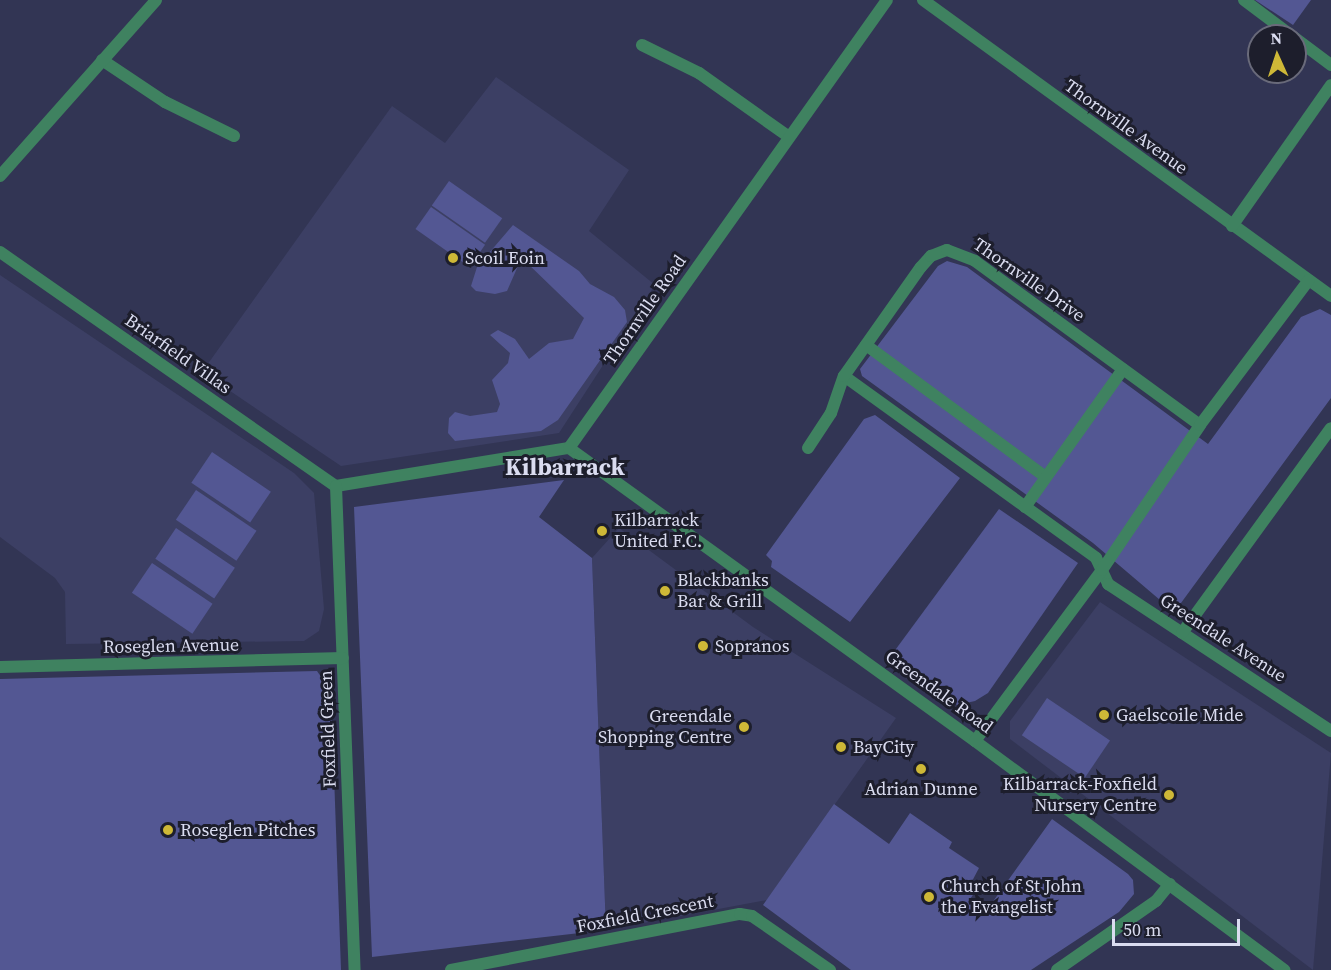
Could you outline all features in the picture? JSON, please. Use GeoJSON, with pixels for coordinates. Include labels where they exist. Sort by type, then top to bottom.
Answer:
{"type":"FeatureCollection","features":[{"type":"Feature","properties":{"kind":"street"},"geometry":{"type":"LineString","coordinates":[[0,176],[156,0]]}},
{"type":"Feature","properties":{"kind":"street","name":"Thornville Road"},"geometry":{"type":"LineString","coordinates":[[569,448],[887,0]]}},
{"type":"Feature","properties":{"kind":"street","name":"Thornville Avenue"},"geometry":{"type":"LineString","coordinates":[[923,0],[1331,296]]}},
{"type":"Feature","properties":{"kind":"street"},"geometry":{"type":"LineString","coordinates":[[1244,0],[1276,24]]}},
{"type":"Feature","properties":{"kind":"street"},"geometry":{"type":"LineString","coordinates":[[642,45],[699,73],[789,137]]}},
{"type":"Feature","properties":{"kind":"street"},"geometry":{"type":"LineString","coordinates":[[1307,47],[1331,65]]}},
{"type":"Feature","properties":{"kind":"street"},"geometry":{"type":"LineString","coordinates":[[102,60],[165,102],[234,136]]}},
{"type":"Feature","properties":{"kind":"street"},"geometry":{"type":"LineString","coordinates":[[1232,226],[1331,85]]}},
{"type":"Feature","properties":{"kind":"street","name":"Thornville Drive"},"geometry":{"type":"LineString","coordinates":[[808,448],[831,413],[843,376],[921,267],[931,256],[947,250],[975,261],[1200,425]]}},
{"type":"Feature","properties":{"kind":"street","name":"Briarfield Villas"},"geometry":{"type":"LineString","coordinates":[[0,252],[336,486]]}},
{"type":"Feature","properties":{"kind":"street"},"geometry":{"type":"LineString","coordinates":[[975,741],[1102,570],[1200,425],[1309,280]]}},
{"type":"Feature","properties":{"kind":"street"},"geometry":{"type":"LineString","coordinates":[[866,345],[1046,477]]}},
{"type":"Feature","properties":{"kind":"street"},"geometry":{"type":"LineString","coordinates":[[1025,507],[1123,369]]}},
{"type":"Feature","properties":{"kind":"street","name":"Greendale Avenue"},"geometry":{"type":"LineString","coordinates":[[843,376],[1095,558],[1108,584],[1331,731]]}},
{"type":"Feature","properties":{"kind":"street"},"geometry":{"type":"LineString","coordinates":[[1182,633],[1331,428]]}},
{"type":"Feature","properties":{"kind":"street"},"geometry":{"type":"LineString","coordinates":[[336,486],[569,448]]}},
{"type":"Feature","properties":{"kind":"street","name":"Greendale Road"},"geometry":{"type":"LineString","coordinates":[[569,448],[975,741],[1284,970]]}},
{"type":"Feature","properties":{"kind":"street","name":"Foxfield Green"},"geometry":{"type":"LineString","coordinates":[[336,486],[355,970]]}},
{"type":"Feature","properties":{"kind":"street","name":"Roseglen Avenue"},"geometry":{"type":"LineString","coordinates":[[0,667],[343,658]]}},
{"type":"Feature","properties":{"kind":"street"},"geometry":{"type":"LineString","coordinates":[[1057,970],[1156,901],[1170,884]]}},
{"type":"Feature","properties":{"kind":"street","name":"Foxfield Crescent"},"geometry":{"type":"LineString","coordinates":[[451,970],[740,914],[752,916],[830,970]]}},
{"type":"Feature","properties":{"kind":"shaded area"},"geometry":{"type":"Polygon","coordinates":[[[1255,0],[1311,0],[1291,24],[1255,0]]]}},
{"type":"Feature","properties":{"kind":"shaded area","name":"Scoil Eoin"},"geometry":{"type":"Polygon","coordinates":[[[496,77],[629,170],[589,231],[655,285],[559,433],[341,466],[202,372],[392,106],[445,143],[496,77]]]}},
{"type":"Feature","properties":{"kind":"shaded area"},"geometry":{"type":"Polygon","coordinates":[[[449,181],[502,218],[485,243],[432,206],[449,181]]]}},
{"type":"Feature","properties":{"kind":"shaded area"},"geometry":{"type":"Polygon","coordinates":[[[431,207],[485,245],[470,267],[416,229],[431,207]]]}},
{"type":"Feature","properties":{"kind":"shaded area"},"geometry":{"type":"Polygon","coordinates":[[[513,225],[579,271],[590,284],[614,297],[625,310],[627,322],[558,420],[541,431],[455,441],[448,433],[449,418],[455,412],[470,416],[497,412],[500,404],[492,380],[508,363],[510,353],[490,335],[498,330],[515,339],[529,359],[549,343],[573,339],[584,318],[525,261],[518,266],[507,291],[495,294],[476,291],[471,286],[477,267],[513,225]]]}},
{"type":"Feature","properties":{"kind":"shaded area"},"geometry":{"type":"Polygon","coordinates":[[[947,261],[967,267],[1208,444],[1301,317],[1320,309],[1331,315],[1331,398],[1181,603],[1172,604],[1160,600],[1093,543],[862,376],[860,369],[938,266],[947,261]]]}},
{"type":"Feature","properties":{"kind":"shaded area"},"geometry":{"type":"Polygon","coordinates":[[[0,275],[294,473],[314,493],[324,609],[319,631],[304,641],[66,644],[65,592],[55,578],[0,537],[0,275]]]}},
{"type":"Feature","properties":{"kind":"shaded area"},"geometry":{"type":"Polygon","coordinates":[[[875,415],[960,478],[850,622],[771,567],[772,561],[766,555],[864,419],[875,415]]]}},
{"type":"Feature","properties":{"kind":"shaded area"},"geometry":{"type":"Polygon","coordinates":[[[212,452],[271,492],[250,522],[191,483],[212,452]]]}},
{"type":"Feature","properties":{"kind":"shaded area"},"geometry":{"type":"Polygon","coordinates":[[[564,480],[539,517],[592,558],[606,930],[372,957],[354,507],[564,480]]]}},
{"type":"Feature","properties":{"kind":"shaded area"},"geometry":{"type":"Polygon","coordinates":[[[196,490],[257,531],[236,561],[176,520],[196,490]]]}},
{"type":"Feature","properties":{"kind":"shaded area"},"geometry":{"type":"Polygon","coordinates":[[[999,509],[1078,563],[988,693],[975,701],[957,705],[893,653],[999,509]]]}},
{"type":"Feature","properties":{"kind":"shaded area"},"geometry":{"type":"Polygon","coordinates":[[[176,528],[235,568],[214,598],[155,559],[176,528]]]}},
{"type":"Feature","properties":{"kind":"shaded area","name":"Greendale Shopping Centre"},"geometry":{"type":"Polygon","coordinates":[[[619,528],[753,627],[896,718],[767,900],[606,930],[592,558],[619,528]]]}},
{"type":"Feature","properties":{"kind":"shaded area"},"geometry":{"type":"Polygon","coordinates":[[[152,563],[213,604],[192,634],[132,593],[152,563]]]}},
{"type":"Feature","properties":{"kind":"shaded area"},"geometry":{"type":"Polygon","coordinates":[[[1100,602],[1331,753],[1313,970],[1010,739],[1010,721],[1100,602]]]}},
{"type":"Feature","properties":{"kind":"shaded area","name":"Roseglen Pitches"},"geometry":{"type":"Polygon","coordinates":[[[317,671],[331,691],[341,970],[0,970],[0,679],[317,671]]]}},
{"type":"Feature","properties":{"kind":"shaded area"},"geometry":{"type":"Polygon","coordinates":[[[1047,698],[1110,740],[1085,778],[1022,735],[1047,698]]]}},
{"type":"Feature","properties":{"kind":"shaded area"},"geometry":{"type":"Polygon","coordinates":[[[834,804],[889,844],[910,813],[952,842],[949,848],[979,868],[969,887],[975,892],[968,902],[984,914],[1052,819],[1128,874],[1133,880],[1134,894],[1119,912],[1031,970],[851,970],[763,905],[834,804]]]}},
{"type":"Feature","properties":{"kind":"place","name":"Scoil Eoin"},"geometry":{"type":"Point","coordinates":[453,258]}},
{"type":"Feature","properties":{"kind":"place","name":"Kilbarrack United F.C."},"geometry":{"type":"Point","coordinates":[602,531]}},
{"type":"Feature","properties":{"kind":"place","name":"Blackbanks Bar & Grill"},"geometry":{"type":"Point","coordinates":[665,591]}},
{"type":"Feature","properties":{"kind":"place","name":"Sopranos"},"geometry":{"type":"Point","coordinates":[703,646]}},
{"type":"Feature","properties":{"kind":"place","name":"Gaelscoile Mide"},"geometry":{"type":"Point","coordinates":[1104,715]}},
{"type":"Feature","properties":{"kind":"place","name":"Greendale Shopping Centre"},"geometry":{"type":"Point","coordinates":[744,727]}},
{"type":"Feature","properties":{"kind":"place","name":"BayCity"},"geometry":{"type":"Point","coordinates":[841,747]}},
{"type":"Feature","properties":{"kind":"place","name":"Adrian Dunne"},"geometry":{"type":"Point","coordinates":[921,769]}},
{"type":"Feature","properties":{"kind":"place","name":"Kilbarrack-Foxfield Nursery Centre"},"geometry":{"type":"Point","coordinates":[1169,795]}},
{"type":"Feature","properties":{"kind":"place","name":"Roseglen Pitches"},"geometry":{"type":"Point","coordinates":[168,830]}},
{"type":"Feature","properties":{"kind":"place","name":"Church of St John the Evangelist"},"geometry":{"type":"Point","coordinates":[929,897]}},
{"type":"Feature","properties":{"kind":"district","name":"Kilbarrack"},"geometry":{"type":"Point","coordinates":[565,467]}}]}
